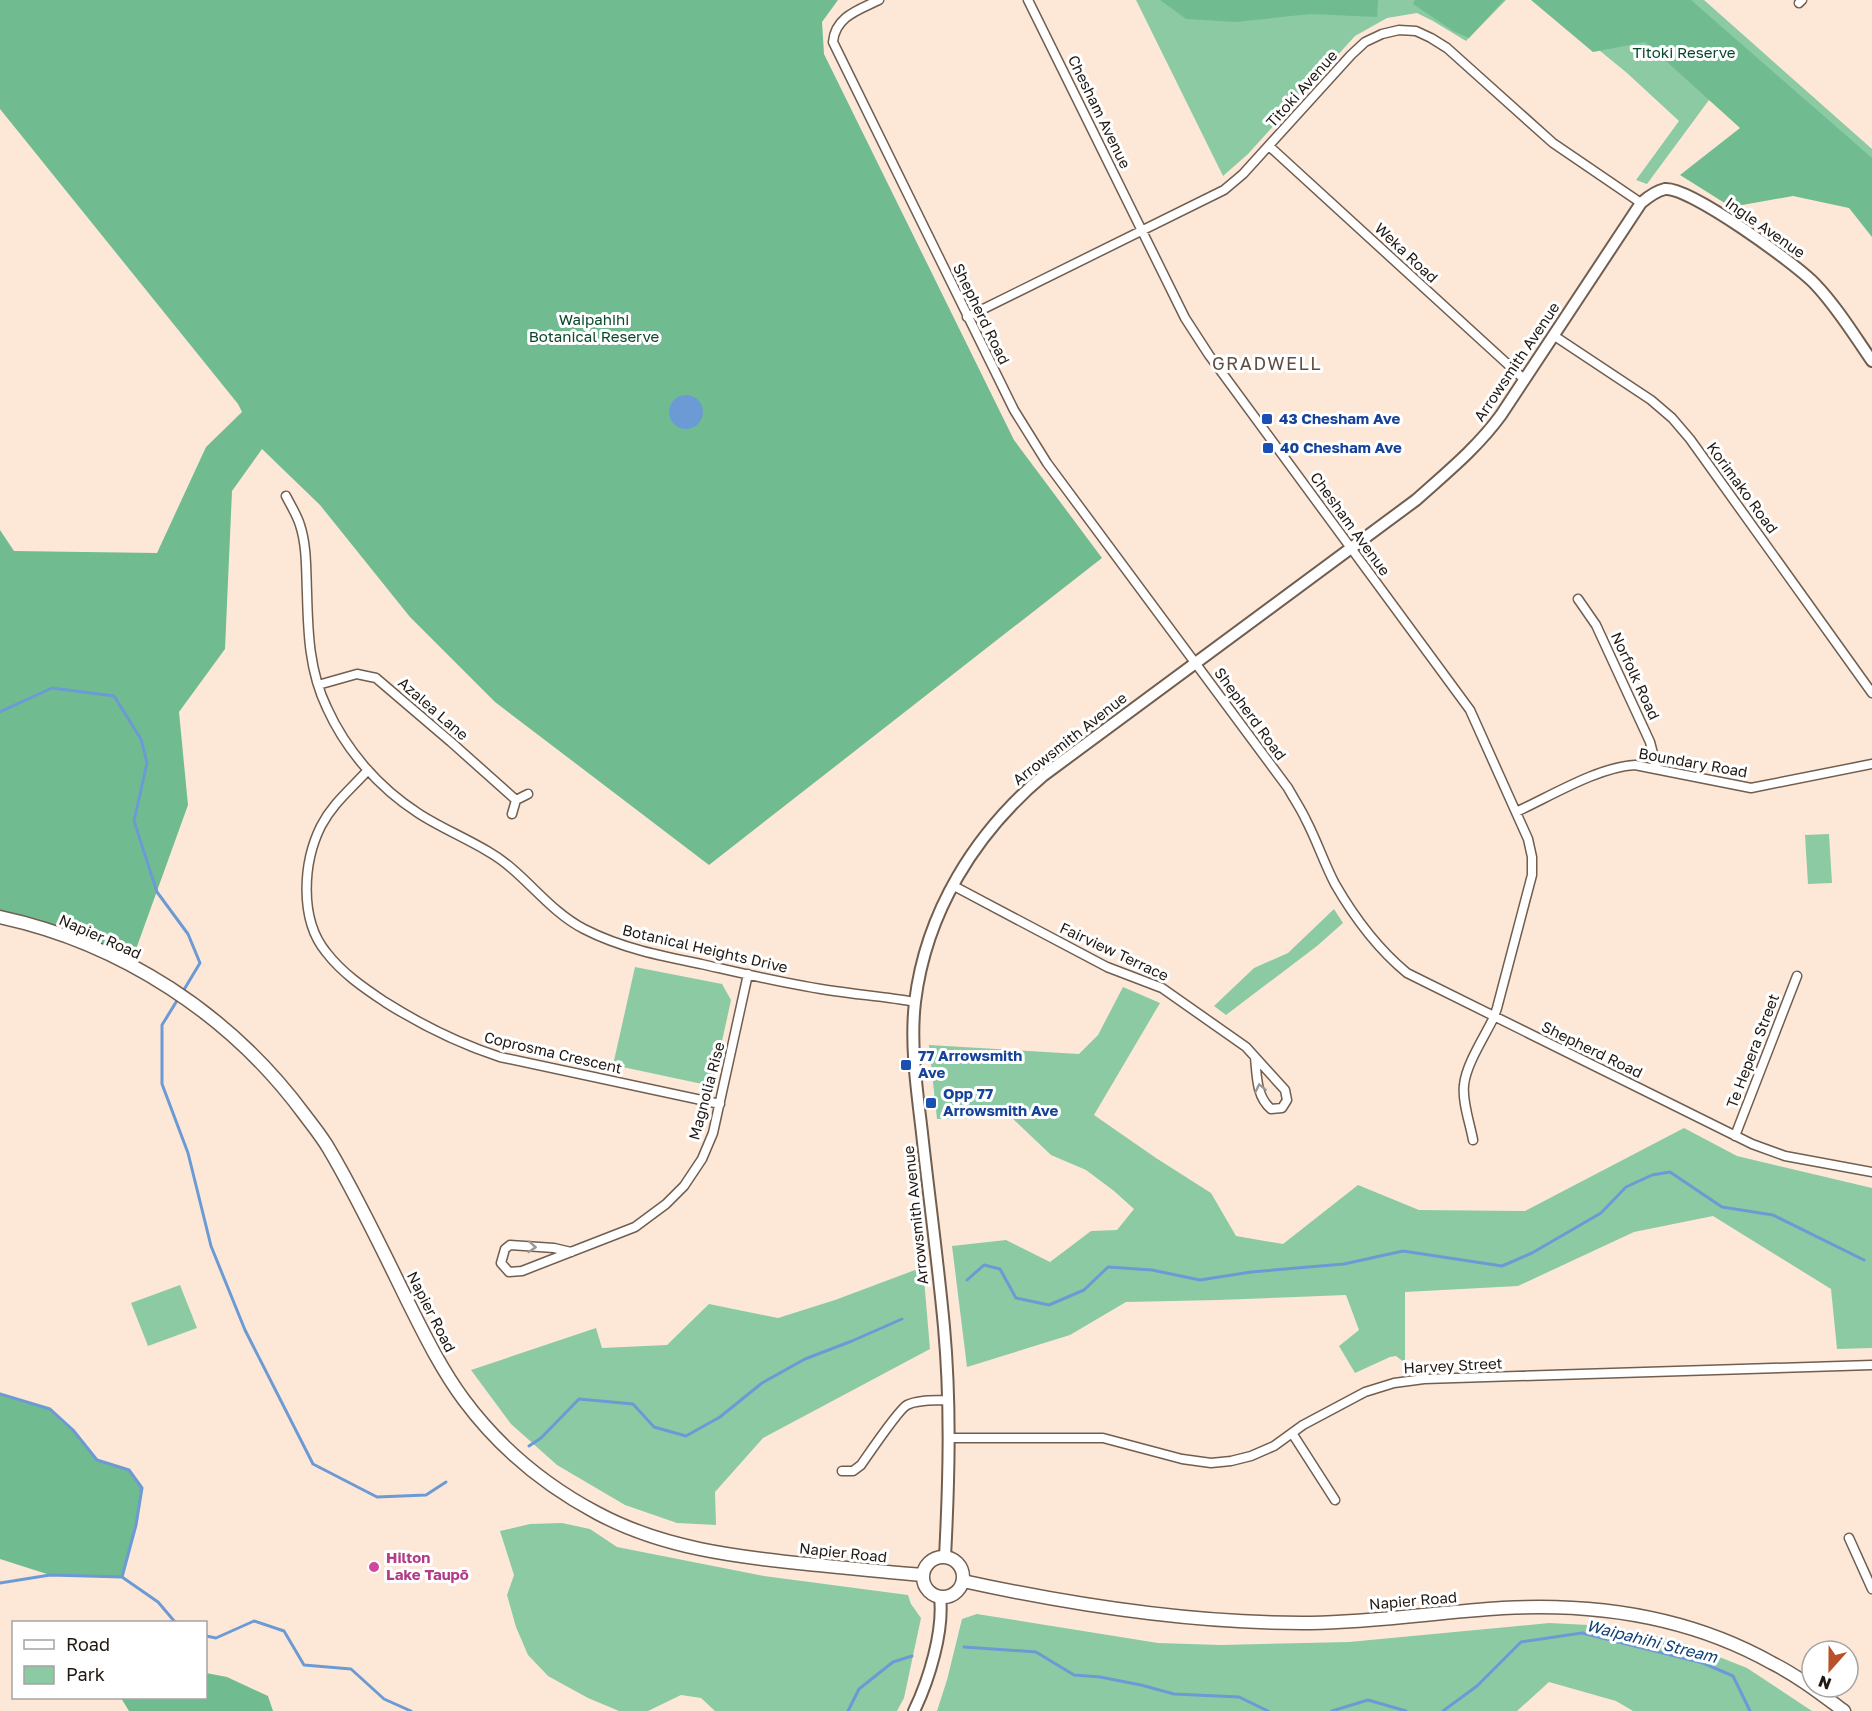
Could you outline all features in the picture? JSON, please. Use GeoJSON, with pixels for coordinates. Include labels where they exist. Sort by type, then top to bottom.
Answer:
{"type":"FeatureCollection","features":[{"type":"Feature","properties":{"kind":"main road","name":"Napier Road"},"geometry":{"type":"LineString","coordinates":[[0,917],[65,936],[127,963],[205,1011],[239,1040],[287,1091],[327,1145],[362,1208],[427,1339],[455,1388],[500,1442],[552,1486],[601,1515],[658,1539],[685,1546],[752,1559],[923,1575]]}},
{"type":"Feature","properties":{"kind":"main road"},"geometry":{"type":"LineString","coordinates":[[945,1557],[961,1568],[963,1581],[955,1593],[948,1597],[940,1597],[927,1589],[923,1575],[933,1560],[945,1557]]}},
{"type":"Feature","properties":{"kind":"main road","name":"Napier Road"},"geometry":{"type":"LineString","coordinates":[[963,1581],[1017,1593],[1219,1621],[1313,1623],[1430,1616],[1502,1608],[1600,1609],[1637,1615],[1716,1637],[1772,1662],[1844,1711]]}},
{"type":"Feature","properties":{"kind":"street","name":"Shepherd Road"},"geometry":{"type":"LineString","coordinates":[[879,0],[845,17],[837,25],[833,42],[1014,410],[1041,453],[1288,788],[1306,820],[1334,882],[1377,945],[1407,974],[1735,1136],[1768,1151],[1872,1172]]}},
{"type":"Feature","properties":{"kind":"street","name":"Chesham Avenue"},"geometry":{"type":"LineString","coordinates":[[1028,0],[1185,318],[1216,364],[1470,710],[1528,839],[1532,857],[1532,874],[1494,1017],[1468,1070],[1464,1085],[1473,1140]]}},
{"type":"Feature","properties":{"kind":"street","name":"Titoki Avenue"},"geometry":{"type":"LineString","coordinates":[[967,317],[1224,190],[1243,174],[1350,55],[1365,42],[1382,34],[1399,30],[1416,31],[1447,48],[1553,143],[1641,203]]}},
{"type":"Feature","properties":{"kind":"street","name":"Weka Road"},"geometry":{"type":"LineString","coordinates":[[1269,146],[1525,380]]}},
{"type":"Feature","properties":{"kind":"street","name":"Ingle Avenue"},"geometry":{"type":"LineString","coordinates":[[1641,203],[1666,189],[1680,191],[1704,204],[1790,261],[1815,284],[1872,361]]}},
{"type":"Feature","properties":{"kind":"street","name":"Arrowsmith Avenue"},"geometry":{"type":"LineString","coordinates":[[945,1557],[949,1400],[944,1326],[914,1036],[915,1002],[927,943],[952,885],[1003,813],[1023,793],[1195,662],[1416,500],[1468,455],[1486,435],[1525,380],[1641,203]]}},
{"type":"Feature","properties":{"kind":"street","name":"Korimako Road"},"geometry":{"type":"LineString","coordinates":[[1553,335],[1651,400],[1672,417],[1872,693]]}},
{"type":"Feature","properties":{"kind":"street","name":"Botanical Heights Drive"},"geometry":{"type":"LineString","coordinates":[[286,496],[300,526],[304,547],[311,662],[318,685],[337,729],[368,770],[387,790],[418,814],[459,834],[496,856],[555,910],[582,928],[635,950],[833,991],[915,1002]]}},
{"type":"Feature","properties":{"kind":"street","name":"Norfolk Road"},"geometry":{"type":"LineString","coordinates":[[1578,599],[1596,625],[1650,742],[1657,769]]}},
{"type":"Feature","properties":{"kind":"street","name":"Azalea Lane"},"geometry":{"type":"LineString","coordinates":[[318,685],[357,674],[376,678],[516,801]]}},
{"type":"Feature","properties":{"kind":"street","name":"Boundary Road"},"geometry":{"type":"LineString","coordinates":[[1516,812],[1606,770],[1635,765],[1751,788],[1872,764]]}},
{"type":"Feature","properties":{"kind":"street","name":"Coprosma Crescent"},"geometry":{"type":"LineString","coordinates":[[368,770],[343,795],[321,826],[315,842],[310,870],[308,912],[314,930],[325,951],[346,974],[423,1026],[481,1051],[720,1104]]}},
{"type":"Feature","properties":{"kind":"street"},"geometry":{"type":"LineString","coordinates":[[512,814],[516,801],[528,794]]}},
{"type":"Feature","properties":{"kind":"street","name":"Fairview Terrace"},"geometry":{"type":"LineString","coordinates":[[952,885],[1107,967],[1162,988],[1246,1047],[1285,1090],[1287,1100],[1282,1108],[1271,1109],[1264,1103],[1259,1092],[1255,1057]]}},
{"type":"Feature","properties":{"kind":"street","name":"Magnolia Rise"},"geometry":{"type":"LineString","coordinates":[[571,1252],[554,1248],[510,1245],[505,1249],[501,1263],[509,1272],[522,1271],[571,1252],[635,1227],[666,1204],[684,1186],[702,1159],[713,1133],[748,974]]}},
{"type":"Feature","properties":{"kind":"street","name":"Te Hepera Street"},"geometry":{"type":"LineString","coordinates":[[1735,1136],[1797,976]]}},
{"type":"Feature","properties":{"kind":"street","name":"Harvey Street"},"geometry":{"type":"LineString","coordinates":[[949,1438],[1103,1438],[1182,1459],[1211,1463],[1251,1456],[1274,1446],[1292,1433],[1365,1392],[1394,1383],[1424,1379],[1872,1365]]}},
{"type":"Feature","properties":{"kind":"street"},"geometry":{"type":"LineString","coordinates":[[842,1471],[853,1471],[861,1466],[898,1412],[907,1405],[949,1400]]}},
{"type":"Feature","properties":{"kind":"street"},"geometry":{"type":"LineString","coordinates":[[1292,1433],[1335,1500]]}},
{"type":"Feature","properties":{"kind":"street"},"geometry":{"type":"LineString","coordinates":[[1849,1538],[1872,1588]]}},
{"type":"Feature","properties":{"kind":"street"},"geometry":{"type":"LineString","coordinates":[[914,1711],[927,1679],[933,1654],[939,1622],[940,1597]]}},
{"type":"Feature","properties":{"kind":"green space","name":"Waipahihi Botanical Reserve"},"geometry":{"type":"Polygon","coordinates":[[[0,0],[838,0],[822,22],[824,54],[1014,440],[1102,558],[709,865],[495,702],[410,617],[320,505],[262,449],[232,491],[225,649],[179,712],[188,805],[131,963],[0,917],[0,530],[14,551],[157,553],[206,447],[242,412],[238,404],[0,109],[0,0]]]}},
{"type":"Feature","properties":{"kind":"green space"},"geometry":{"type":"Polygon","coordinates":[[[1136,0],[1506,0],[1466,41],[1417,13],[1387,18],[1355,36],[1248,154],[1223,176],[1136,0]]]}},
{"type":"Feature","properties":{"kind":"green space"},"geometry":{"type":"Polygon","coordinates":[[[1160,0],[1378,0],[1377,17],[1311,14],[1236,22],[1186,19],[1160,0]]]}},
{"type":"Feature","properties":{"kind":"green space"},"geometry":{"type":"Polygon","coordinates":[[[1415,0],[1504,0],[1469,38],[1453,31],[1413,4],[1415,0]]]}},
{"type":"Feature","properties":{"kind":"green space","name":"Titoki Reserve"},"geometry":{"type":"Polygon","coordinates":[[[1531,0],[1691,0],[1872,158],[1872,237],[1849,208],[1793,196],[1731,207],[1680,175],[1740,128],[1645,42],[1593,52],[1531,0]]]}},
{"type":"Feature","properties":{"kind":"green space","name":"Titoki Reserve"},"geometry":{"type":"Polygon","coordinates":[[[1538,0],[1704,0],[1872,149],[1872,224],[1709,100],[1647,184],[1636,180],[1679,121],[1627,73],[1538,0]]]}},
{"type":"Feature","properties":{"kind":"green space"},"geometry":{"type":"Polygon","coordinates":[[[1829,834],[1832,883],[1808,884],[1805,835],[1829,834]]]}},
{"type":"Feature","properties":{"kind":"green space"},"geometry":{"type":"Polygon","coordinates":[[[1334,909],[1343,923],[1317,946],[1226,1015],[1214,1006],[1254,968],[1288,953],[1334,909]]]}},
{"type":"Feature","properties":{"kind":"green space"},"geometry":{"type":"Polygon","coordinates":[[[635,967],[722,984],[731,1000],[714,1078],[707,1085],[613,1065],[635,967]]]}},
{"type":"Feature","properties":{"kind":"green space"},"geometry":{"type":"Polygon","coordinates":[[[1123,987],[1160,1003],[1094,1115],[1211,1193],[1236,1236],[1283,1244],[1358,1185],[1419,1210],[1525,1211],[1684,1128],[1737,1156],[1872,1188],[1872,1348],[1837,1349],[1831,1289],[1713,1216],[1634,1232],[1518,1286],[1405,1292],[1405,1363],[1396,1356],[1390,1357],[1355,1373],[1339,1346],[1359,1330],[1346,1295],[1126,1302],[1070,1335],[967,1367],[952,1246],[1006,1240],[1050,1262],[1091,1231],[1117,1230],[1134,1209],[1086,1170],[1051,1155],[1011,1117],[937,1119],[929,1045],[1079,1054],[1098,1035],[1123,987]]]}},
{"type":"Feature","properties":{"kind":"green space"},"geometry":{"type":"Polygon","coordinates":[[[923,1267],[930,1349],[763,1438],[715,1492],[716,1525],[677,1523],[625,1505],[557,1465],[511,1424],[471,1370],[596,1328],[602,1348],[667,1345],[709,1304],[778,1318],[835,1300],[923,1267]]]}},
{"type":"Feature","properties":{"kind":"green space"},"geometry":{"type":"Polygon","coordinates":[[[180,1285],[197,1328],[148,1346],[131,1303],[180,1285]]]}},
{"type":"Feature","properties":{"kind":"green space"},"geometry":{"type":"Polygon","coordinates":[[[0,1394],[50,1409],[73,1430],[97,1460],[129,1470],[142,1488],[136,1526],[122,1577],[50,1575],[0,1559],[0,1394]]]}},
{"type":"Feature","properties":{"kind":"green space"},"geometry":{"type":"Polygon","coordinates":[[[562,1523],[590,1529],[617,1547],[764,1576],[908,1595],[911,1604],[921,1618],[904,1698],[897,1711],[715,1711],[701,1698],[681,1695],[648,1711],[619,1711],[588,1698],[548,1676],[528,1655],[516,1627],[507,1595],[514,1575],[500,1531],[530,1524],[562,1523]]]}},
{"type":"Feature","properties":{"kind":"green space"},"geometry":{"type":"Polygon","coordinates":[[[977,1614],[1158,1643],[1221,1645],[1349,1642],[1549,1623],[1608,1626],[1679,1641],[1747,1668],[1812,1711],[1633,1711],[1616,1701],[1549,1682],[1517,1711],[937,1711],[962,1619],[977,1614]]]}},
{"type":"Feature","properties":{"kind":"green space"},"geometry":{"type":"Polygon","coordinates":[[[207,1673],[227,1677],[268,1696],[273,1711],[129,1711],[122,1699],[207,1699],[207,1673]]]}},
{"type":"Feature","properties":{"kind":"water"},"geometry":{"type":"Polygon","coordinates":[[[686,395],[698,400],[703,412],[698,424],[686,429],[674,424],[669,412],[674,400],[686,395]]]}},
{"type":"Feature","properties":{"kind":"waterway"},"geometry":{"type":"LineString","coordinates":[[0,712],[52,688],[114,696],[141,739],[147,763],[134,821],[157,892],[188,934],[200,963],[182,993]]}},
{"type":"Feature","properties":{"kind":"waterway"},"geometry":{"type":"LineString","coordinates":[[178,999],[162,1025],[162,1084],[188,1153],[211,1246],[245,1330],[313,1464],[377,1497],[426,1495],[446,1482]]}},
{"type":"Feature","properties":{"kind":"waterway"},"geometry":{"type":"LineString","coordinates":[[967,1280],[984,1265],[1000,1269],[1016,1298],[1049,1305],[1084,1290],[1108,1267],[1152,1270],[1200,1280],[1251,1272],[1344,1264],[1403,1251],[1502,1266],[1532,1253],[1601,1213],[1626,1187],[1652,1175],[1670,1172],[1722,1207],[1773,1215],[1864,1260]]}},
{"type":"Feature","properties":{"kind":"waterway"},"geometry":{"type":"LineString","coordinates":[[529,1446],[541,1438],[579,1399],[633,1404],[654,1427],[686,1436],[720,1417],[762,1383],[805,1359],[902,1319]]}},
{"type":"Feature","properties":{"kind":"waterway"},"geometry":{"type":"LineString","coordinates":[[0,1394],[50,1409],[73,1430],[97,1460],[129,1470],[142,1488],[136,1525],[122,1577]]}},
{"type":"Feature","properties":{"kind":"waterway","name":"Waipahihi Stream"},"geometry":{"type":"LineString","coordinates":[[0,1583],[50,1575],[122,1577],[158,1602],[174,1621]]}},
{"type":"Feature","properties":{"kind":"waterway","name":"Waipahihi Stream"},"geometry":{"type":"LineString","coordinates":[[207,1636],[216,1638],[254,1621],[284,1631],[304,1665],[351,1669],[384,1699],[411,1711]]}},
{"type":"Feature","properties":{"kind":"waterway","name":"Waipahihi Stream"},"geometry":{"type":"LineString","coordinates":[[1443,1711],[1477,1686],[1521,1642],[1582,1633],[1703,1663],[1733,1676],[1750,1711]]}},
{"type":"Feature","properties":{"kind":"waterway","name":"Waipahihi Stream"},"geometry":{"type":"LineString","coordinates":[[964,1647],[1036,1652],[1074,1675],[1100,1677],[1174,1694],[1239,1697],[1268,1711]]}},
{"type":"Feature","properties":{"kind":"waterway","name":"Waipahihi Stream"},"geometry":{"type":"LineString","coordinates":[[848,1711],[859,1689],[893,1662],[912,1656]]}},
{"type":"Feature","properties":{"kind":"waterway","name":"Waipahihi Stream"},"geometry":{"type":"LineString","coordinates":[[1332,1711],[1368,1700],[1406,1711]]}},
{"type":"Feature","properties":{"kind":"place","name":"43 Chesham Ave"},"geometry":{"type":"Point","coordinates":[1267,419]}},
{"type":"Feature","properties":{"kind":"place","name":"40 Chesham Ave"},"geometry":{"type":"Point","coordinates":[1268,448]}},
{"type":"Feature","properties":{"kind":"place","name":"77 Arrowsmith Ave"},"geometry":{"type":"Point","coordinates":[906,1065]}},
{"type":"Feature","properties":{"kind":"place","name":"Opp 77 Arrowsmith Ave"},"geometry":{"type":"Point","coordinates":[931,1103]}},
{"type":"Feature","properties":{"kind":"place","name":"Hilton Lake Taupō"},"geometry":{"type":"Point","coordinates":[374,1567]}},
{"type":"Feature","properties":{"kind":"district","name":"GRADWELL"},"geometry":{"type":"Point","coordinates":[1267,364]}}]}
